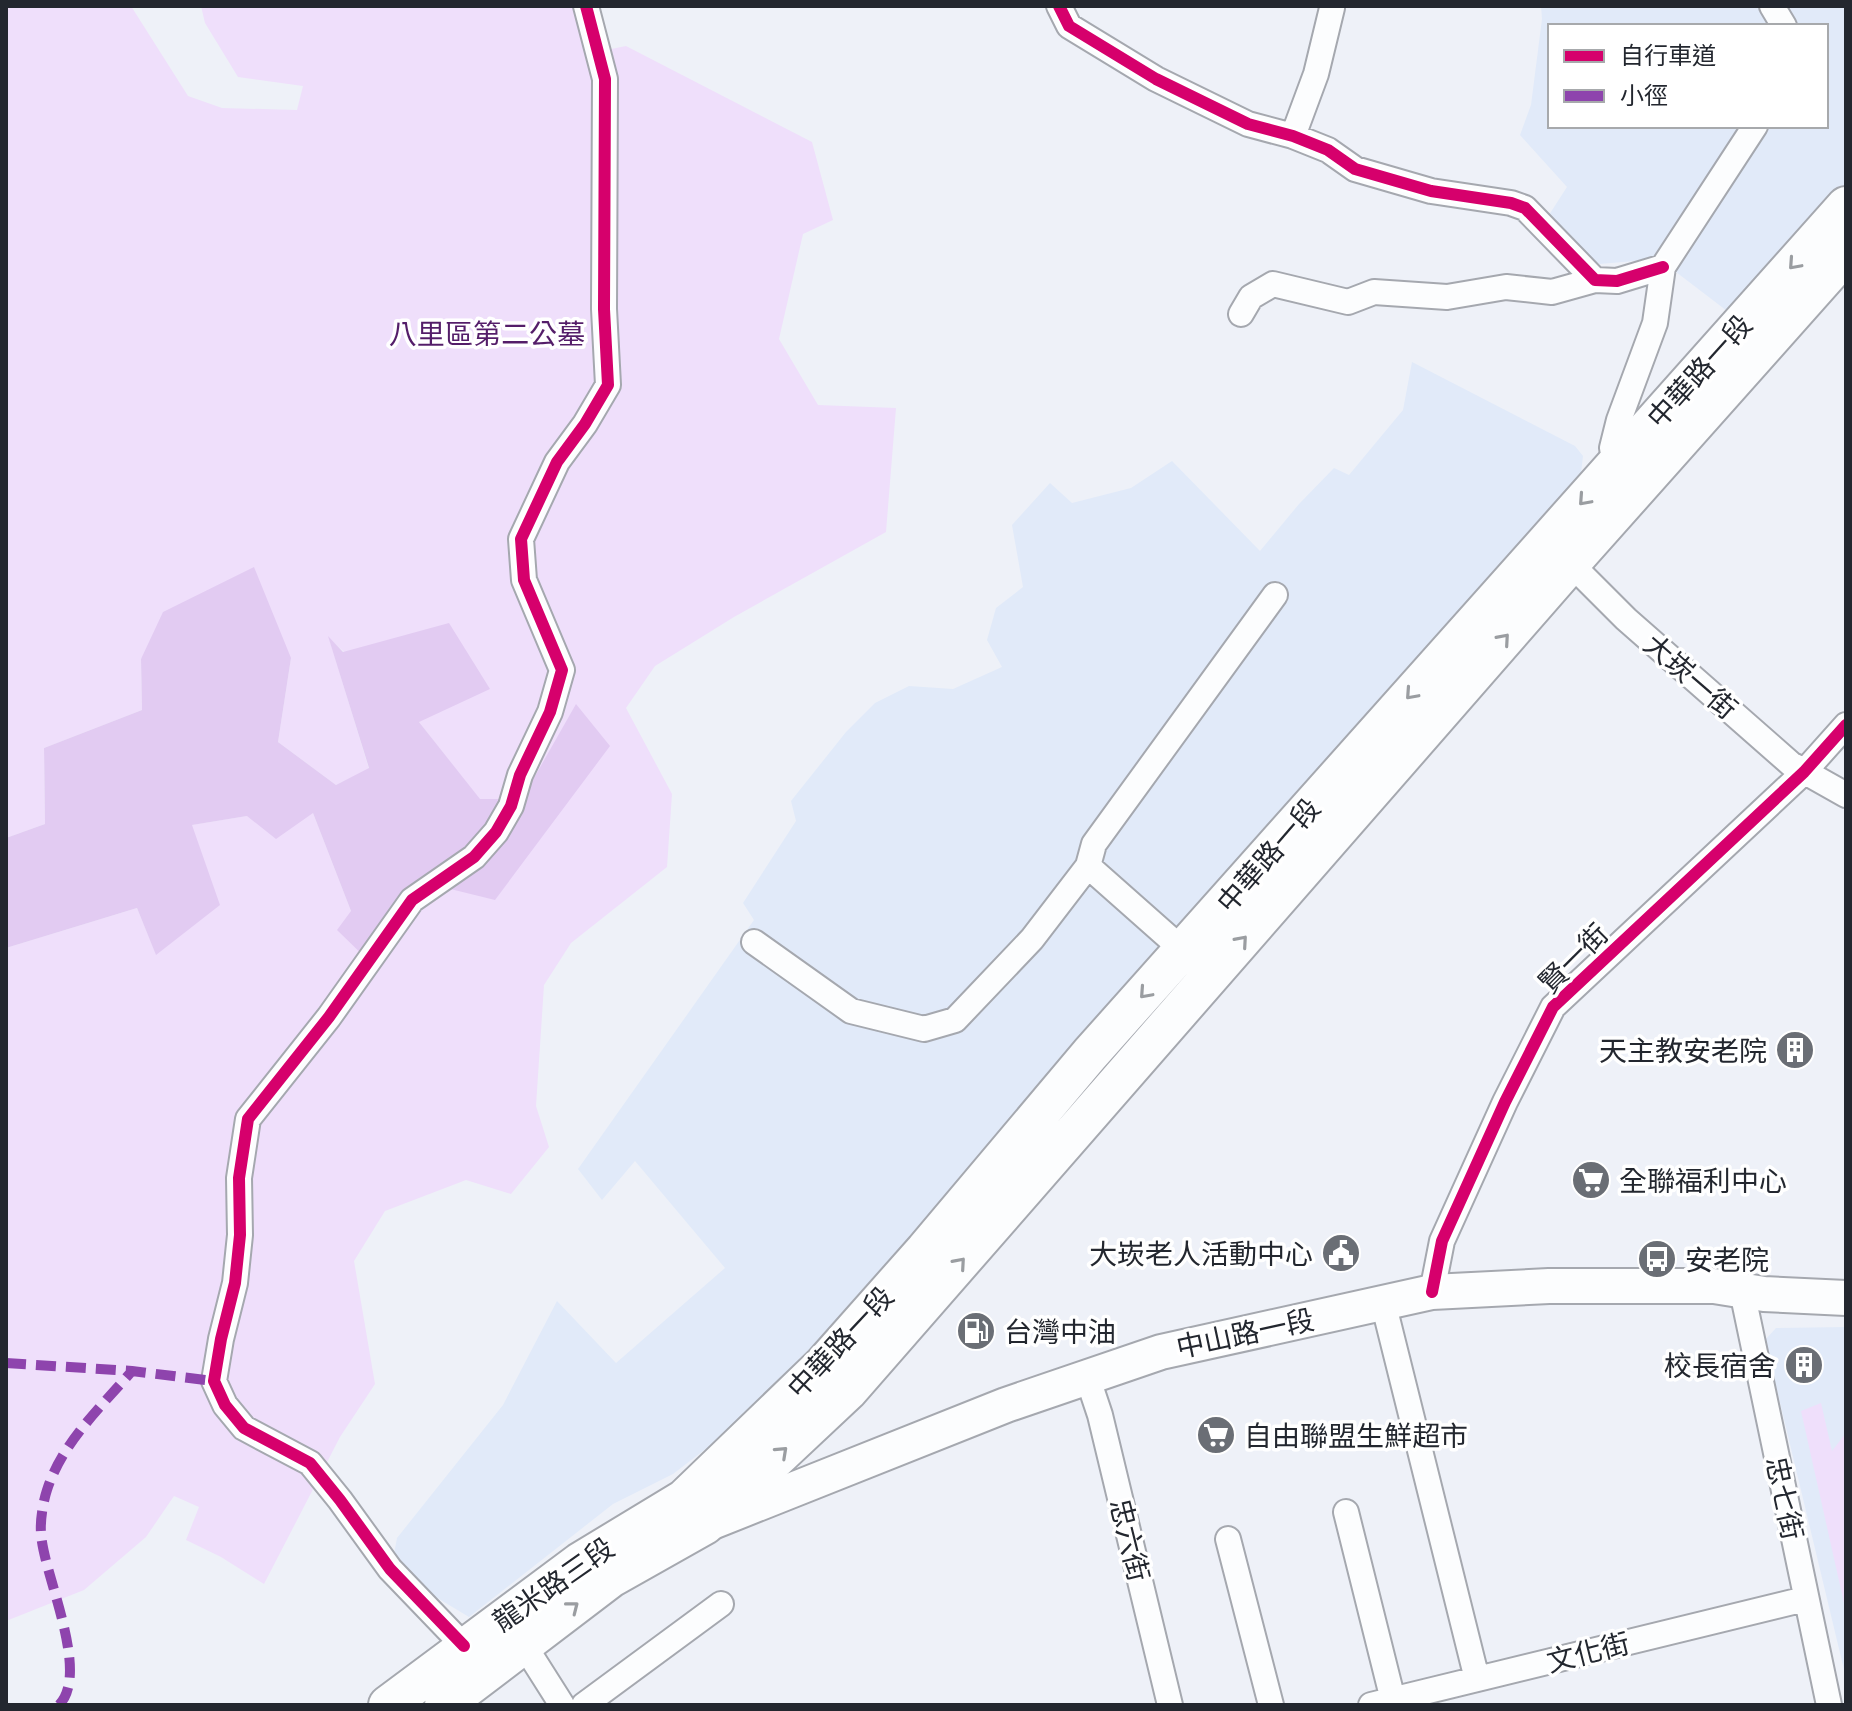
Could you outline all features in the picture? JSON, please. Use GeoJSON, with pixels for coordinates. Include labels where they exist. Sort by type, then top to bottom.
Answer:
{"type":"FeatureCollection","features":[{"type":"Feature","properties":{"kind":"main road","name":"中華路一段"},"geometry":{"type":"LineString","coordinates":[[694,1512],[848,1391],[1631,472],[1846,206]]}},
{"type":"Feature","properties":{"kind":"main road","name":"中華路一段"},"geometry":{"type":"LineString","coordinates":[[1631,472],[1846,254]]}},
{"type":"Feature","properties":{"kind":"main road","name":"中華路一段"},"geometry":{"type":"LineString","coordinates":[[694,1512],[925,1250],[1090,1054],[1559,553]]}},
{"type":"Feature","properties":{"kind":"main road","name":"中山路一段"},"geometry":{"type":"LineString","coordinates":[[694,1512],[882,1453],[1087,1376],[1161,1352],[1432,1292],[1549,1286],[1714,1286],[1742,1291],[1846,1298]]}},
{"type":"Feature","properties":{"kind":"main road","name":"龍米路三段"},"geometry":{"type":"LineString","coordinates":[[419,1700],[464,1646],[580,1562],[694,1512]]}},
{"type":"Feature","properties":{"kind":"main road","name":"龍米路三段"},"geometry":{"type":"LineString","coordinates":[[419,1700],[524,1645],[694,1512]]}},
{"type":"Feature","properties":{"kind":"street"},"geometry":{"type":"LineString","coordinates":[[464,1646],[390,1569],[310,1463],[244,1428],[225,1405],[214,1381],[235,1283],[240,1235],[239,1178],[248,1119],[329,1017],[412,900],[474,857],[496,832],[511,806],[520,775],[550,712],[562,670],[524,580],[521,539],[557,462],[608,385],[604,309],[605,79],[586,6]]}},
{"type":"Feature","properties":{"kind":"street"},"geometry":{"type":"LineString","coordinates":[[1059,6],[1069,26],[1156,79],[1248,124],[1293,136],[1328,150],[1355,169],[1431,191],[1511,203],[1525,208],[1595,280]]}},
{"type":"Feature","properties":{"kind":"street"},"geometry":{"type":"LineString","coordinates":[[1772,6],[1783,24]]}},
{"type":"Feature","properties":{"kind":"street"},"geometry":{"type":"LineString","coordinates":[[1293,136],[1316,74],[1332,8]]}},
{"type":"Feature","properties":{"kind":"street"},"geometry":{"type":"LineString","coordinates":[[1631,472],[1612,448],[1619,420],[1655,323],[1663,267],[1754,128]]}},
{"type":"Feature","properties":{"kind":"street"},"geometry":{"type":"LineString","coordinates":[[1241,314],[1251,297],[1273,284],[1348,302],[1374,292],[1447,297],[1506,287],[1552,292],[1595,280],[1617,281],[1663,267]]}},
{"type":"Feature","properties":{"kind":"street","name":"大崁一街"},"geometry":{"type":"LineString","coordinates":[[1559,553],[1626,619],[1791,764],[1846,795]]}},
{"type":"Feature","properties":{"kind":"street"},"geometry":{"type":"LineString","coordinates":[[754,942],[851,1011],[924,1029],[955,1020],[1032,939],[1088,866],[1094,844],[1275,595]]}},
{"type":"Feature","properties":{"kind":"street","name":"賢一街"},"geometry":{"type":"LineString","coordinates":[[1432,1292],[1442,1241],[1505,1102],[1553,1007],[1804,772],[1846,725]]}},
{"type":"Feature","properties":{"kind":"street"},"geometry":{"type":"LineString","coordinates":[[1088,866],[1184,951]]}},
{"type":"Feature","properties":{"kind":"street","name":"忠七街"},"geometry":{"type":"LineString","coordinates":[[1742,1291],[1829,1705]]}},
{"type":"Feature","properties":{"kind":"street"},"geometry":{"type":"LineString","coordinates":[[1383,1302],[1477,1679]]}},
{"type":"Feature","properties":{"kind":"street","name":"忠六街"},"geometry":{"type":"LineString","coordinates":[[1087,1376],[1100,1415],[1170,1705]]}},
{"type":"Feature","properties":{"kind":"street"},"geometry":{"type":"LineString","coordinates":[[1346,1512],[1382,1702]]}},
{"type":"Feature","properties":{"kind":"street"},"geometry":{"type":"LineString","coordinates":[[1228,1539],[1271,1705]]}},
{"type":"Feature","properties":{"kind":"street","name":"文化街"},"geometry":{"type":"LineString","coordinates":[[1382,1702],[1805,1599]]}},
{"type":"Feature","properties":{"kind":"street"},"geometry":{"type":"LineString","coordinates":[[584,1705],[721,1604]]}},
{"type":"Feature","properties":{"kind":"street"},"geometry":{"type":"LineString","coordinates":[[524,1645],[562,1705]]}},
{"type":"Feature","properties":{"kind":"shaded area"},"geometry":{"type":"Polygon","coordinates":[[[1541,6],[1846,6],[1846,184],[1731,314],[1659,259],[1599,264],[1547,218],[1567,187],[1520,135],[1531,105],[1541,6]]]}},
{"type":"Feature","properties":{"kind":"shaded area"},"geometry":{"type":"Polygon","coordinates":[[[1412,362],[1575,446],[1583,456],[1581,473],[759,1408],[673,1474],[613,1504],[469,1617],[391,1570],[397,1538],[503,1405],[557,1301],[616,1363],[725,1268],[635,1161],[602,1200],[578,1169],[754,920],[743,903],[796,821],[791,801],[846,732],[875,703],[909,686],[953,689],[1002,667],[987,640],[996,608],[1023,587],[1012,525],[1050,483],[1072,503],[1131,488],[1172,461],[1260,551],[1334,468],[1349,475],[1403,410],[1412,362]]]}},
{"type":"Feature","properties":{"kind":"shaded area"},"geometry":{"type":"Polygon","coordinates":[[[254,567],[291,658],[278,742],[336,785],[369,768],[328,636],[343,652],[449,623],[490,689],[419,722],[480,799],[522,799],[576,704],[610,746],[495,900],[426,883],[372,964],[337,930],[351,911],[313,813],[276,839],[247,816],[192,825],[220,905],[156,955],[137,908],[6,948],[6,838],[45,824],[44,748],[142,710],[141,659],[163,612],[254,567]]]}},
{"type":"Feature","properties":{"kind":"shaded area"},"geometry":{"type":"Polygon","coordinates":[[[1846,1327],[1846,1678],[1765,1340],[1776,1328],[1846,1327]]]}},
{"type":"Feature","properties":{"kind":"green space","name":"八里區第二公墓"},"geometry":{"type":"Polygon","coordinates":[[[6,6],[131,6],[188,96],[222,108],[297,110],[303,86],[238,77],[205,23],[201,6],[577,6],[592,53],[626,46],[812,142],[833,220],[803,234],[779,339],[818,405],[896,408],[886,532],[734,617],[655,666],[626,708],[672,794],[667,867],[571,943],[544,985],[536,1106],[549,1147],[511,1194],[466,1180],[385,1211],[354,1261],[375,1384],[340,1437],[264,1584],[186,1540],[199,1507],[174,1496],[146,1537],[84,1590],[6,1621],[6,948],[137,908],[156,954],[191,825],[247,816],[313,813],[351,911],[426,882],[521,799],[479,799],[419,722],[329,638],[369,769],[336,785],[278,742],[291,658],[141,658],[142,710],[44,748],[45,824],[6,838],[6,6]]]}},
{"type":"Feature","properties":{"kind":"green space"},"geometry":{"type":"Polygon","coordinates":[[[1821,1403],[1832,1451],[1846,1433],[1846,1612],[1801,1411],[1821,1403]]]}},
{"type":"Feature","properties":{"kind":"marked path"},"geometry":{"type":"LineString","coordinates":[[6,1363],[132,1371],[214,1381]]}},
{"type":"Feature","properties":{"kind":"marked path"},"geometry":{"type":"LineString","coordinates":[[59,1705],[67,1690],[70,1670],[63,1622],[44,1551],[41,1528],[44,1500],[54,1473],[72,1441],[132,1371]]}},
{"type":"Feature","properties":{"kind":"cycle path"},"geometry":{"type":"LineString","coordinates":[[464,1646],[390,1569],[310,1463],[244,1428],[225,1405],[214,1381],[235,1283],[240,1235],[239,1178],[248,1119],[329,1017],[412,900],[474,857],[496,832],[511,806],[520,775],[550,712],[562,670],[524,580],[521,539],[557,462],[608,385],[604,309],[605,79],[586,6]]}},
{"type":"Feature","properties":{"kind":"cycle path"},"geometry":{"type":"LineString","coordinates":[[1059,6],[1069,26],[1156,79],[1248,124],[1293,136],[1328,150],[1355,169],[1431,191],[1511,203],[1525,208],[1595,280],[1617,281],[1663,267]]}},
{"type":"Feature","properties":{"kind":"cycle path"},"geometry":{"type":"LineString","coordinates":[[1432,1292],[1442,1241],[1505,1102],[1553,1007],[1804,772],[1846,725]]}},
{"type":"Feature","properties":{"kind":"place","name":"天主教安老院"},"geometry":{"type":"Point","coordinates":[1795,1050]}},
{"type":"Feature","properties":{"kind":"place","name":"全聯福利中心"},"geometry":{"type":"Point","coordinates":[1591,1180]}},
{"type":"Feature","properties":{"kind":"place","name":"大崁老人活動中心"},"geometry":{"type":"Point","coordinates":[1341,1253]}},
{"type":"Feature","properties":{"kind":"place","name":"安老院"},"geometry":{"type":"Point","coordinates":[1657,1259]}},
{"type":"Feature","properties":{"kind":"place","name":"台灣中油"},"geometry":{"type":"Point","coordinates":[976,1331]}},
{"type":"Feature","properties":{"kind":"place","name":"校長宿舍"},"geometry":{"type":"Point","coordinates":[1804,1365]}},
{"type":"Feature","properties":{"kind":"place","name":"自由聯盟生鮮超市"},"geometry":{"type":"Point","coordinates":[1216,1435]}}]}
